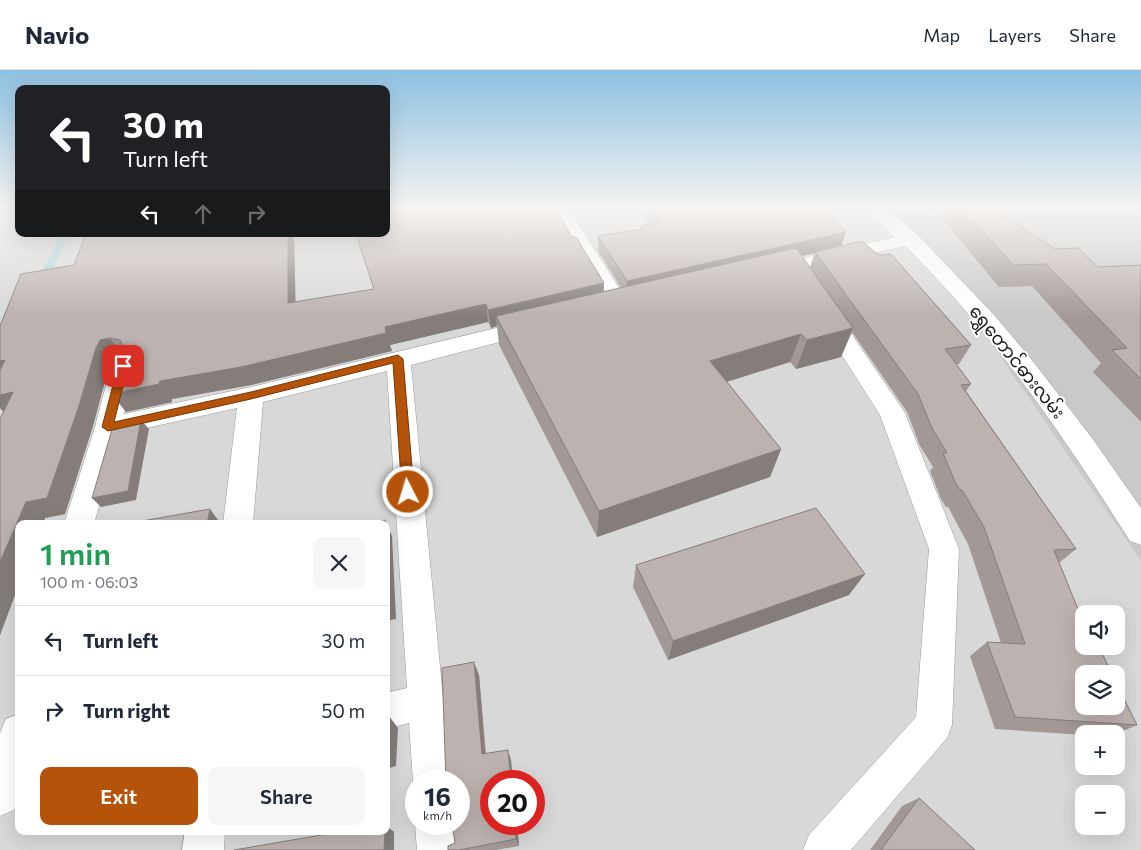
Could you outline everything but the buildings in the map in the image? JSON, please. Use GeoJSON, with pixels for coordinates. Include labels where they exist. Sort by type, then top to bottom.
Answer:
{"type":"FeatureCollection","features":[{"type":"Feature","properties":{"kind":"street"},"geometry":{"type":"LineString","coordinates":[[582,244],[619,306]]}},
{"type":"Feature","properties":{"kind":"street"},"geometry":{"type":"LineString","coordinates":[[754,275],[886,244]]}},
{"type":"Feature","properties":{"kind":"street","name":"ရွှေတောင်ဓားလမ်း"},"geometry":{"type":"LineString","coordinates":[[915,244],[1007,345],[1084,445],[1141,532]]}},
{"type":"Feature","properties":{"kind":"street"},"geometry":{"type":"LineString","coordinates":[[792,266],[834,324],[892,412],[944,549],[934,725],[824,850]]}},
{"type":"Feature","properties":{"kind":"street"},"geometry":{"type":"LineString","coordinates":[[108,427],[251,396],[552,322]]}},
{"type":"Feature","properties":{"kind":"street"},"geometry":{"type":"LineString","coordinates":[[398,359],[431,770]]}},
{"type":"Feature","properties":{"kind":"street"},"geometry":{"type":"LineString","coordinates":[[80,520],[108,427],[123,366]]}},
{"type":"Feature","properties":{"kind":"street"},"geometry":{"type":"LineString","coordinates":[[238,520],[251,396]]}},
{"type":"Feature","properties":{"kind":"street"},"geometry":{"type":"LineString","coordinates":[[390,710],[425,701]]}},
{"type":"Feature","properties":{"kind":"street"},"geometry":{"type":"LineString","coordinates":[[0,796],[15,745]]}},
{"type":"Feature","properties":{"kind":"street"},"geometry":{"type":"LineString","coordinates":[[0,810],[15,806]]}},
{"type":"Feature","properties":{"kind":"street"},"geometry":{"type":"LineString","coordinates":[[203,850],[205,835]]}},
{"type":"Feature","properties":{"kind":"street"},"geometry":{"type":"LineString","coordinates":[[437,835],[438,850]]}},
{"type":"Feature","properties":{"kind":"shaded area"},"geometry":{"type":"Polygon","coordinates":[[[0,244],[1141,244],[1141,850],[0,850],[0,244]]]}},
{"type":"Feature","properties":{"kind":"shaded area"},"geometry":{"type":"Polygon","coordinates":[[[923,244],[1141,244],[1141,561],[923,244]]]}},
{"type":"Feature","properties":{"kind":"waterway"},"geometry":{"type":"LineString","coordinates":[[41,284],[60,244]]}},
{"type":"Feature","properties":{"kind":"route"},"geometry":{"type":"LineString","coordinates":[[123,366],[108,427],[251,396],[398,359],[408,492]]}}]}
